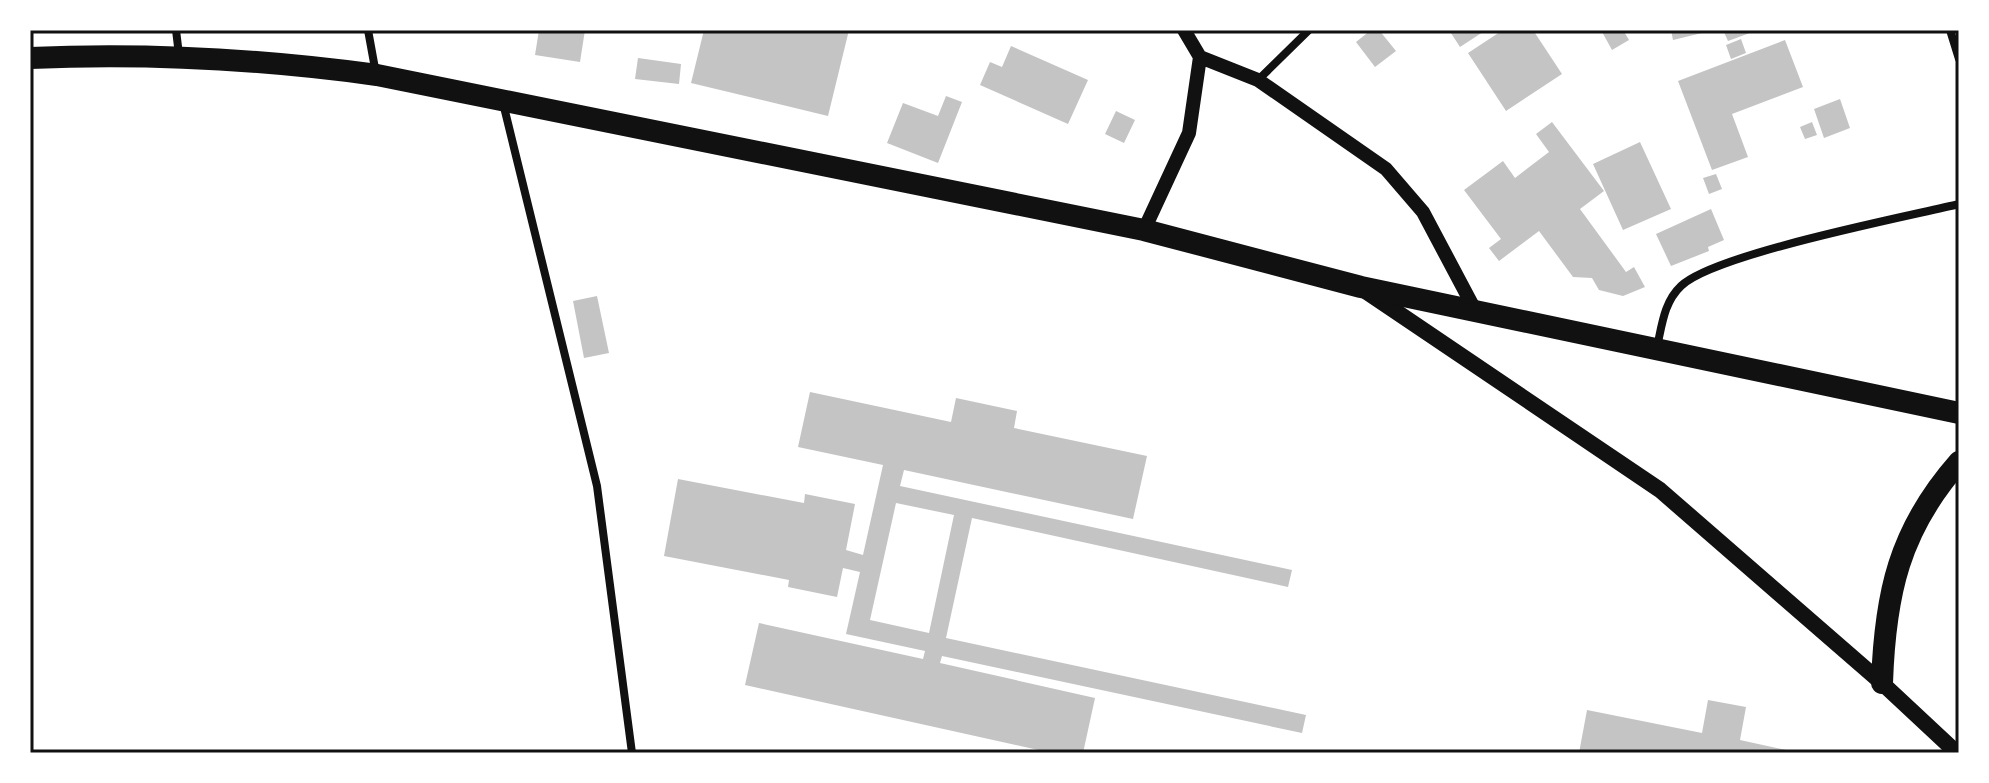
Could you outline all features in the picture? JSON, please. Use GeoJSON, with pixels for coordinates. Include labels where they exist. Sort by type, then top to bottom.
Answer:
{"type":"FeatureCollection","features":[{"type":"Feature","properties":{"kind":"highway"},"geometry":{"type":"LineString","coordinates":[[30,58],[179,56],[296,64],[377,75],[1144,230],[1361,287],[1959,413]]}},
{"type":"Feature","properties":{"kind":"highway"},"geometry":{"type":"LineString","coordinates":[[1882,683],[1884,633],[1891,586],[1903,547],[1933,492],[1959,462]]}},
{"type":"Feature","properties":{"kind":"main road"},"geometry":{"type":"LineString","coordinates":[[1361,287],[1660,490],[1882,683],[1957,753]]}},
{"type":"Feature","properties":{"kind":"street"},"geometry":{"type":"LineString","coordinates":[[176,30],[179,56]]}},
{"type":"Feature","properties":{"kind":"street"},"geometry":{"type":"LineString","coordinates":[[368,30],[377,75]]}},
{"type":"Feature","properties":{"kind":"street"},"geometry":{"type":"LineString","coordinates":[[1184,30],[1200,57],[1258,80],[1386,169],[1423,212],[1475,310]]}},
{"type":"Feature","properties":{"kind":"street"},"geometry":{"type":"LineString","coordinates":[[1258,80],[1309,30]]}},
{"type":"Feature","properties":{"kind":"street"},"geometry":{"type":"LineString","coordinates":[[1950,30],[1959,59]]}},
{"type":"Feature","properties":{"kind":"street"},"geometry":{"type":"LineString","coordinates":[[1144,230],[1189,133],[1200,57]]}},
{"type":"Feature","properties":{"kind":"street"},"geometry":{"type":"LineString","coordinates":[[502,100],[597,486],[632,753]]}},
{"type":"Feature","properties":{"kind":"street"},"geometry":{"type":"LineString","coordinates":[[1657,348],[1668,301],[1683,283],[1731,260],[1959,204]]}},
{"type":"Feature","properties":{"kind":"building"},"geometry":{"type":"Polygon","coordinates":[[[539,30],[585,30],[580,62],[535,55],[539,30]]]}},
{"type":"Feature","properties":{"kind":"building"},"geometry":{"type":"Polygon","coordinates":[[[704,30],[849,30],[828,116],[691,83],[704,30]]]}},
{"type":"Feature","properties":{"kind":"building"},"geometry":{"type":"Polygon","coordinates":[[[1371,30],[1379,30],[1396,51],[1375,67],[1356,42],[1371,30]]]}},
{"type":"Feature","properties":{"kind":"building"},"geometry":{"type":"Polygon","coordinates":[[[1449,30],[1486,30],[1460,47],[1449,30]]]}},
{"type":"Feature","properties":{"kind":"building"},"geometry":{"type":"Polygon","coordinates":[[[1503,30],[1533,30],[1562,74],[1506,111],[1468,53],[1503,30]]]}},
{"type":"Feature","properties":{"kind":"building"},"geometry":{"type":"Polygon","coordinates":[[[1601,30],[1623,30],[1629,40],[1612,50],[1601,30]]]}},
{"type":"Feature","properties":{"kind":"building"},"geometry":{"type":"Polygon","coordinates":[[[1671,30],[1702,30],[1702,33],[1673,40],[1671,30]]]}},
{"type":"Feature","properties":{"kind":"building"},"geometry":{"type":"Polygon","coordinates":[[[1723,30],[1758,30],[1728,41],[1723,30]]]}},
{"type":"Feature","properties":{"kind":"building"},"geometry":{"type":"Polygon","coordinates":[[[1741,39],[1746,53],[1731,59],[1726,45],[1741,39]]]}},
{"type":"Feature","properties":{"kind":"building"},"geometry":{"type":"Polygon","coordinates":[[[1785,40],[1803,87],[1732,114],[1748,157],[1712,170],[1678,81],[1785,40]]]}},
{"type":"Feature","properties":{"kind":"building"},"geometry":{"type":"Polygon","coordinates":[[[1011,46],[1088,80],[1068,124],[980,85],[990,62],[1002,67],[1011,46]]]}},
{"type":"Feature","properties":{"kind":"building"},"geometry":{"type":"Polygon","coordinates":[[[638,58],[681,64],[679,84],[635,79],[638,58]]]}},
{"type":"Feature","properties":{"kind":"building"},"geometry":{"type":"Polygon","coordinates":[[[946,96],[962,102],[938,163],[887,143],[903,103],[938,116],[946,96]]]}},
{"type":"Feature","properties":{"kind":"building"},"geometry":{"type":"Polygon","coordinates":[[[1840,99],[1850,128],[1824,138],[1814,109],[1840,99]]]}},
{"type":"Feature","properties":{"kind":"building"},"geometry":{"type":"Polygon","coordinates":[[[1116,111],[1135,120],[1124,143],[1105,134],[1116,111]]]}},
{"type":"Feature","properties":{"kind":"building"},"geometry":{"type":"Polygon","coordinates":[[[1552,122],[1604,191],[1580,209],[1626,272],[1634,267],[1645,287],[1623,296],[1599,290],[1592,278],[1573,277],[1539,231],[1499,261],[1489,248],[1501,239],[1464,190],[1503,161],[1515,178],[1549,152],[1536,134],[1552,122]]]}},
{"type":"Feature","properties":{"kind":"building"},"geometry":{"type":"Polygon","coordinates":[[[1812,122],[1817,135],[1805,139],[1800,127],[1812,122]]]}},
{"type":"Feature","properties":{"kind":"building"},"geometry":{"type":"Polygon","coordinates":[[[1640,142],[1671,209],[1623,230],[1593,164],[1640,142]]]}},
{"type":"Feature","properties":{"kind":"building"},"geometry":{"type":"Polygon","coordinates":[[[1716,174],[1722,189],[1709,194],[1703,178],[1716,174]]]}},
{"type":"Feature","properties":{"kind":"building"},"geometry":{"type":"Polygon","coordinates":[[[1711,209],[1724,240],[1708,247],[1709,251],[1671,266],[1656,234],[1711,209]]]}},
{"type":"Feature","properties":{"kind":"building"},"geometry":{"type":"Polygon","coordinates":[[[597,296],[609,353],[584,358],[573,301],[597,296]]]}},
{"type":"Feature","properties":{"kind":"building"},"geometry":{"type":"Polygon","coordinates":[[[810,392],[951,422],[956,398],[1017,411],[1014,428],[1147,456],[1133,519],[904,470],[900,486],[1292,570],[1288,587],[972,518],[946,638],[1306,715],[1302,733],[942,656],[940,663],[1095,698],[1083,753],[1052,753],[745,685],[759,623],[923,659],[925,651],[846,634],[860,572],[843,568],[837,597],[788,587],[789,580],[664,556],[678,479],[804,503],[805,494],[855,504],[846,550],[863,555],[883,465],[798,447],[810,392]],[[896,503],[870,620],[929,633],[954,515],[896,503]]]}},
{"type":"Feature","properties":{"kind":"building"},"geometry":{"type":"Polygon","coordinates":[[[1708,700],[1746,707],[1740,740],[1800,753],[1579,753],[1587,710],[1702,733],[1708,700]]]}}]}
